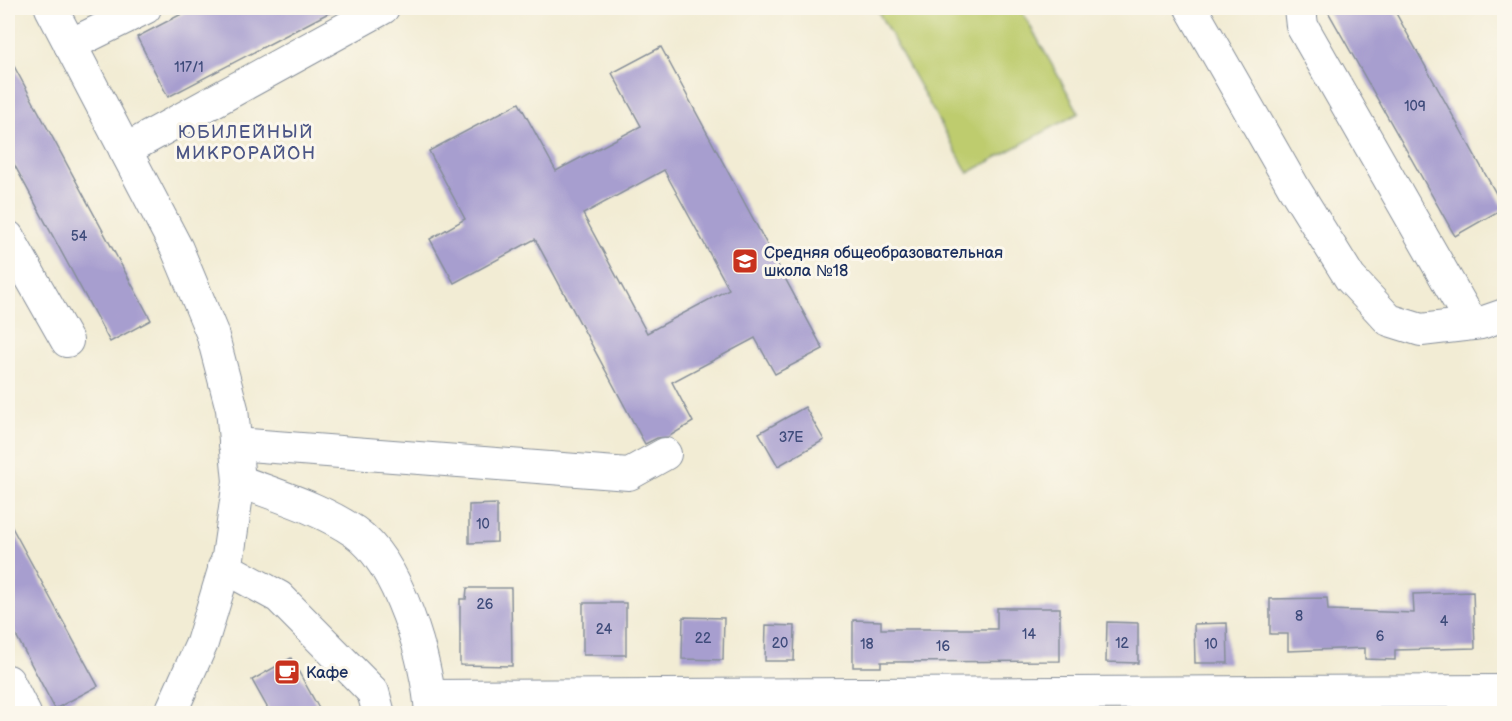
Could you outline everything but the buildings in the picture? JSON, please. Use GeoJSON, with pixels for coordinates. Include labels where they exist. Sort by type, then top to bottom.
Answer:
{"type":"FeatureCollection","features":[{"type":"Feature","properties":{"kind":"street"},"geometry":{"type":"LineString","coordinates":[[51,8],[177,249],[212,333],[232,409],[238,481],[224,567],[202,643],[170,714]]}},
{"type":"Feature","properties":{"kind":"street"},"geometry":{"type":"LineString","coordinates":[[70,45],[145,8]]}},
{"type":"Feature","properties":{"kind":"street"},"geometry":{"type":"LineString","coordinates":[[125,150],[383,8]]}},
{"type":"Feature","properties":{"kind":"street"},"geometry":{"type":"LineString","coordinates":[[1191,8],[1293,189],[1350,278],[1389,320],[1421,330],[1472,324],[1504,315]]}},
{"type":"Feature","properties":{"kind":"street"},"geometry":{"type":"LineString","coordinates":[[1300,8],[1302,26],[1472,324]]}},
{"type":"Feature","properties":{"kind":"street"},"geometry":{"type":"LineString","coordinates":[[8,237],[67,341]]}},
{"type":"Feature","properties":{"kind":"street"},"geometry":{"type":"LineString","coordinates":[[235,444],[629,474],[665,454]]}},
{"type":"Feature","properties":{"kind":"street"},"geometry":{"type":"LineString","coordinates":[[238,481],[321,512],[357,534],[383,564],[405,602],[430,705],[1504,691]]}},
{"type":"Feature","properties":{"kind":"street"},"geometry":{"type":"LineString","coordinates":[[224,567],[279,597],[373,693],[379,714]]}},
{"type":"Feature","properties":{"kind":"street"},"geometry":{"type":"LineString","coordinates":[[8,681],[25,714]]}},
{"type":"Feature","properties":{"kind":"green space"},"geometry":{"type":"Polygon","coordinates":[[[876,8],[1020,8],[1079,113],[968,173],[876,8]]]}},
{"type":"Feature","properties":{"kind":"place","name":"Средняя общеобразовательная школа №18"},"geometry":{"type":"Point","coordinates":[745,261]}},
{"type":"Feature","properties":{"kind":"place","name":"Кафе"},"geometry":{"type":"Point","coordinates":[287,672]}},
{"type":"Feature","properties":{"kind":"district","name":"ЮБИЛЕЙНЫЙ МИКРОРАЙОН"},"geometry":{"type":"Point","coordinates":[246,142]}}]}
